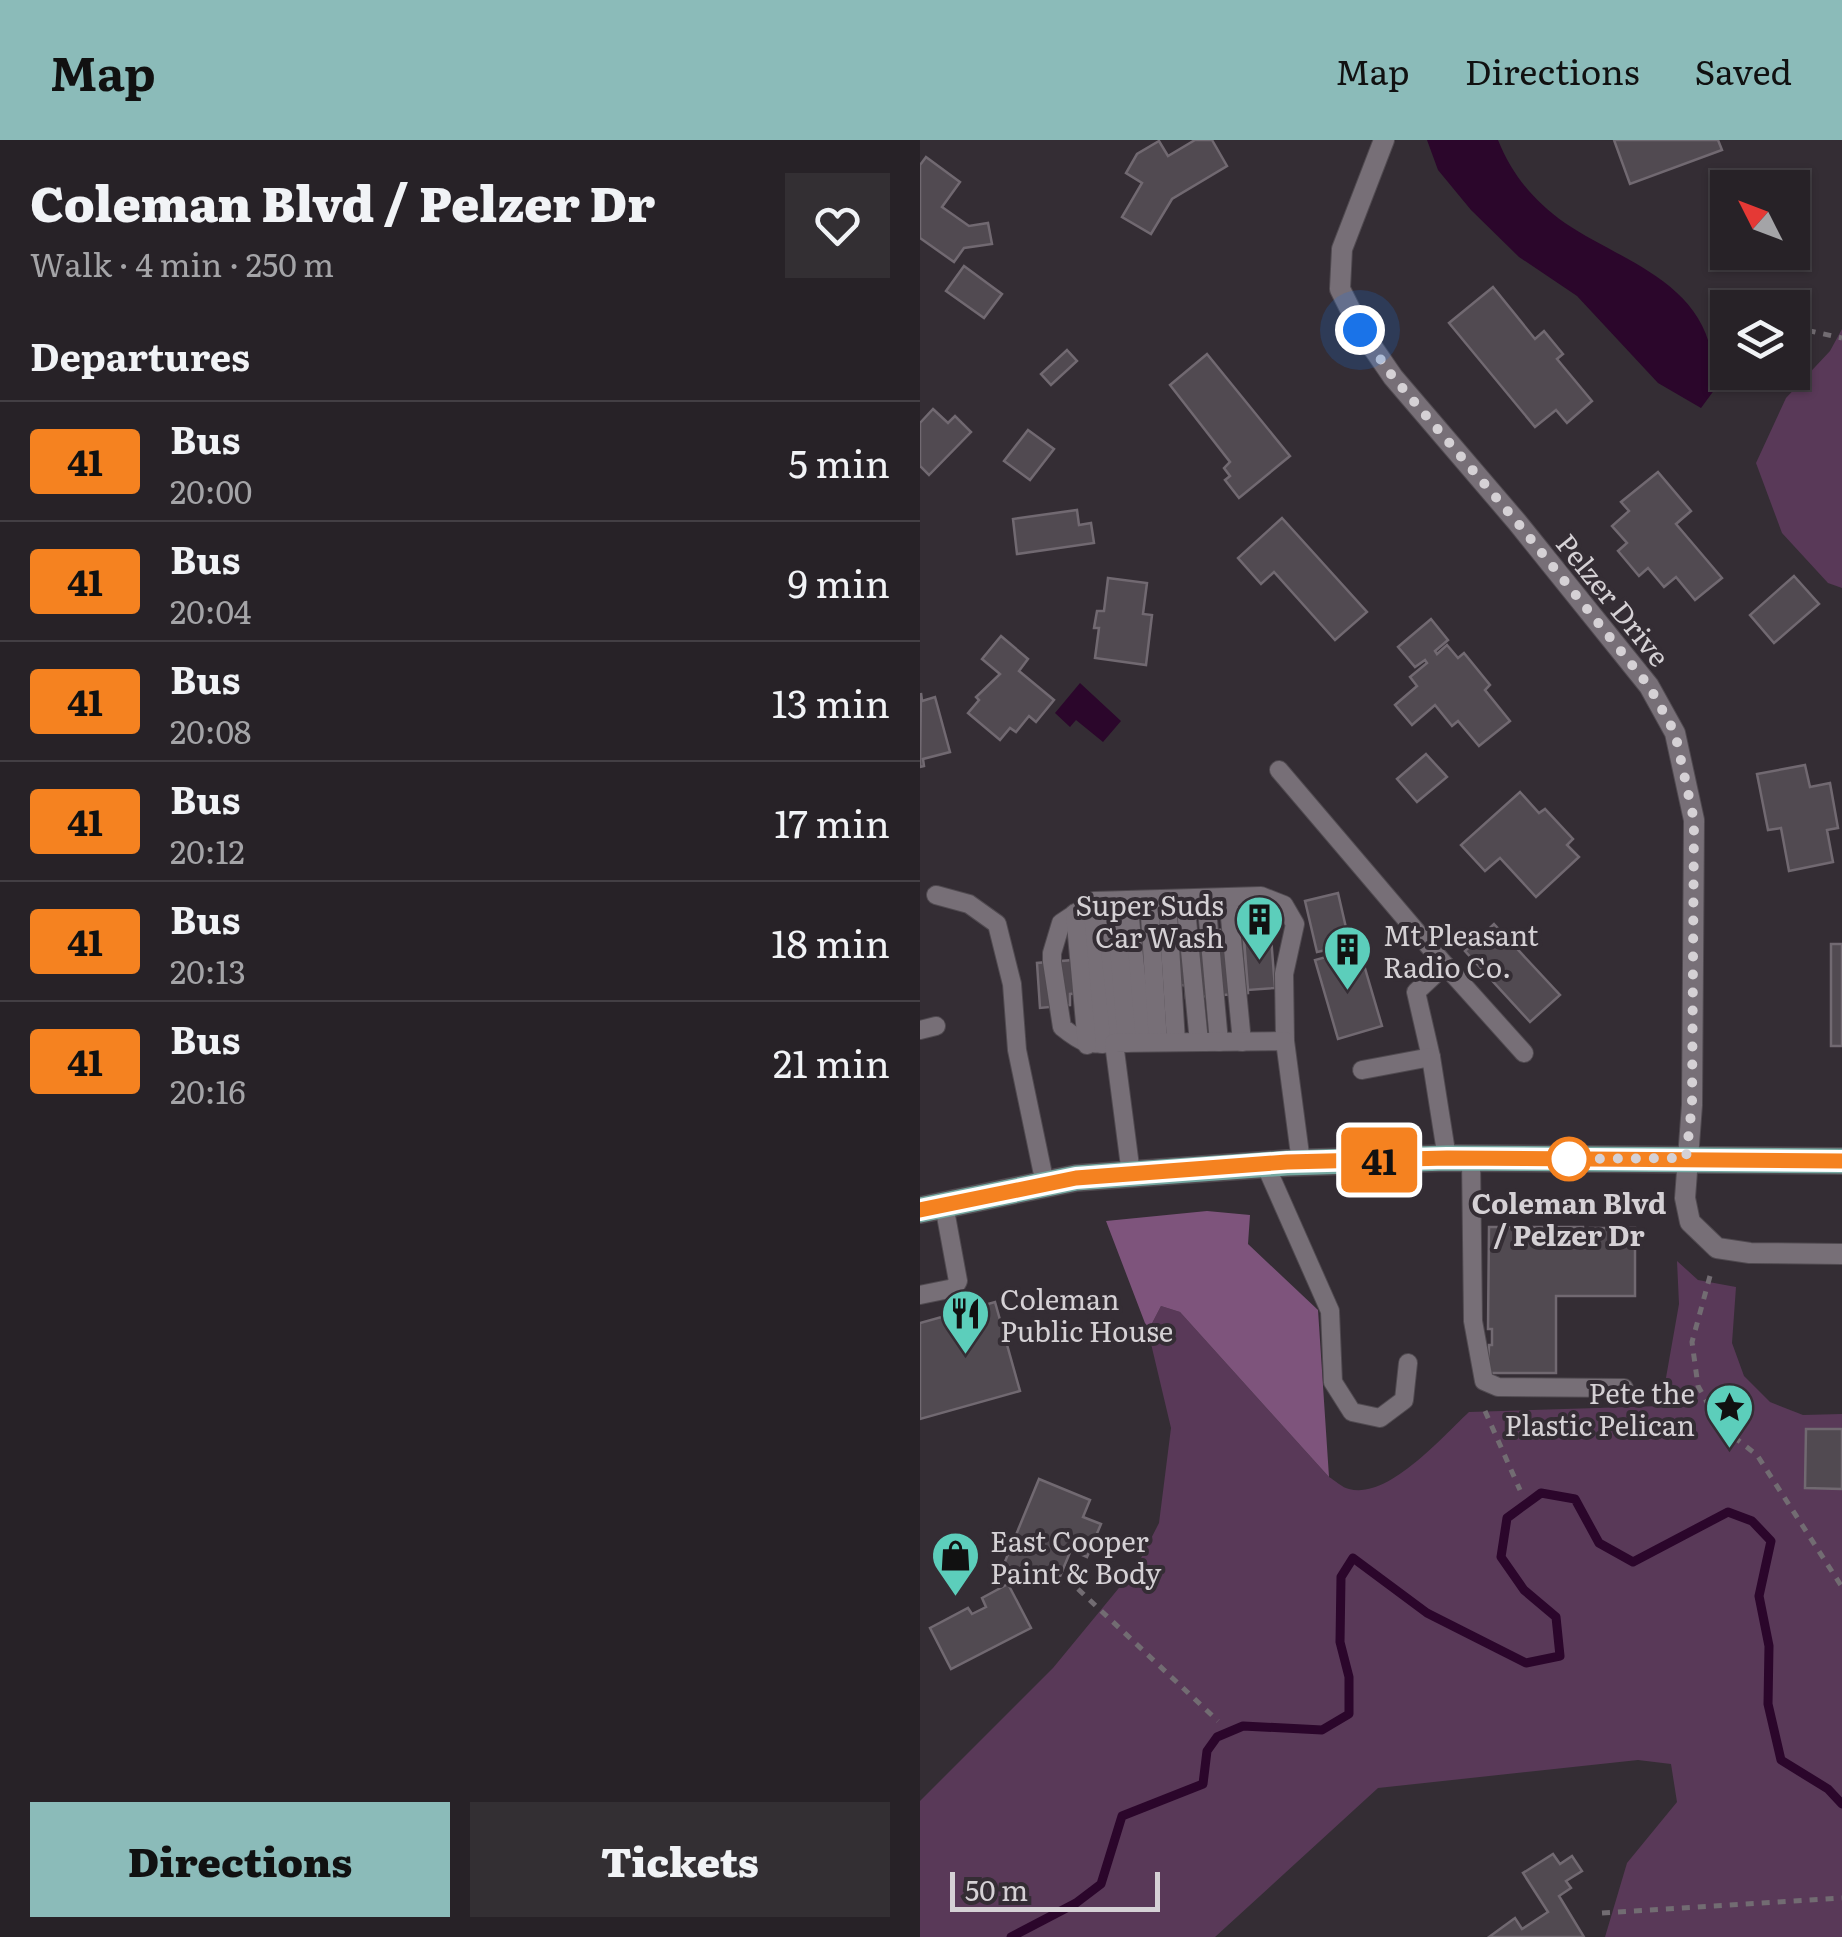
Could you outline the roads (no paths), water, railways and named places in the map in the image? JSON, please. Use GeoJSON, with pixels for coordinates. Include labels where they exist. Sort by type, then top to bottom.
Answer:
{"type":"FeatureCollection","features":[{"type":"Feature","properties":{"kind":"main road"},"geometry":{"type":"LineString","coordinates":[[932,1208],[1045,1184],[1301,1162],[1459,1158],[1842,1161]]}},
{"type":"Feature","properties":{"kind":"street","name":"Pelzer Drive"},"geometry":{"type":"LineString","coordinates":[[1384,140],[1342,250],[1340,289],[1360,330],[1393,377],[1649,686],[1675,733],[1694,820],[1692,1105],[1685,1210],[1700,1233],[1717,1248],[1750,1253],[1842,1254]]}},
{"type":"Feature","properties":{"kind":"lane"},"geometry":{"type":"LineString","coordinates":[[1279,770],[1524,1053]]}},
{"type":"Feature","properties":{"kind":"lane"},"geometry":{"type":"LineString","coordinates":[[936,896],[969,904],[997,924],[1012,984],[1017,1050],[1045,1184]]}},
{"type":"Feature","properties":{"kind":"lane"},"geometry":{"type":"LineString","coordinates":[[1285,1042],[1130,1043],[1062,1027],[1052,962],[1061,923],[1101,904],[1261,896],[1284,905],[1295,924],[1284,974],[1285,1042],[1301,1162]]}},
{"type":"Feature","properties":{"kind":"lane"},"geometry":{"type":"LineString","coordinates":[[1206,898],[1219,1042]]}},
{"type":"Feature","properties":{"kind":"lane"},"geometry":{"type":"LineString","coordinates":[[1228,898],[1242,1042]]}},
{"type":"Feature","properties":{"kind":"lane"},"geometry":{"type":"LineString","coordinates":[[1167,899],[1198,1042]]}},
{"type":"Feature","properties":{"kind":"lane"},"geometry":{"type":"LineString","coordinates":[[1130,1043],[1167,899]]}},
{"type":"Feature","properties":{"kind":"lane"},"geometry":{"type":"LineString","coordinates":[[1101,904],[1130,1043],[1131,1174]]}},
{"type":"Feature","properties":{"kind":"lane"},"geometry":{"type":"LineString","coordinates":[[1101,904],[1130,1043]]}},
{"type":"Feature","properties":{"kind":"lane"},"geometry":{"type":"LineString","coordinates":[[1101,904],[1130,1043]]}},
{"type":"Feature","properties":{"kind":"lane"},"geometry":{"type":"LineString","coordinates":[[1445,965],[1416,992],[1459,1158],[1473,1321],[1484,1381],[1498,1388],[1624,1388]]}},
{"type":"Feature","properties":{"kind":"lane"},"geometry":{"type":"LineString","coordinates":[[1362,1070],[1430,1057]]}},
{"type":"Feature","properties":{"kind":"lane"},"geometry":{"type":"LineString","coordinates":[[1265,1164],[1330,1311],[1333,1382],[1352,1412],[1380,1418],[1404,1400],[1408,1363]]}},
{"type":"Feature","properties":{"kind":"lane"},"geometry":{"type":"LineString","coordinates":[[920,1296],[954,1288],[958,1281],[932,1208]]}},
{"type":"Feature","properties":{"kind":"waterway"},"geometry":{"type":"LineString","coordinates":[[1011,1937],[1076,1903],[1101,1884],[1122,1816],[1203,1784],[1207,1751],[1217,1737],[1243,1726],[1322,1730],[1349,1714],[1349,1677],[1340,1642],[1341,1577],[1353,1558],[1427,1613],[1526,1663],[1560,1656],[1556,1617],[1524,1590],[1501,1557],[1507,1518],[1541,1493],[1575,1499],[1599,1543],[1633,1562],[1728,1512],[1752,1521],[1771,1541],[1759,1596],[1769,1646],[1768,1704],[1781,1760],[1828,1789],[1842,1804]]}},
{"type":"Feature","properties":{"kind":"place","name":"Super Suds Car Wash"},"geometry":{"type":"Point","coordinates":[1259,962]}},
{"type":"Feature","properties":{"kind":"place","name":"Mt Pleasant Radio Co."},"geometry":{"type":"Point","coordinates":[1348,992]}},
{"type":"Feature","properties":{"kind":"place","name":"Coleman Blvd / Pelzer Dr"},"geometry":{"type":"Point","coordinates":[1569,1159]}},
{"type":"Feature","properties":{"kind":"place","name":"Coleman Public House"},"geometry":{"type":"Point","coordinates":[965,1356]}},
{"type":"Feature","properties":{"kind":"place","name":"Pete the Plastic Pelican"},"geometry":{"type":"Point","coordinates":[1730,1450]}},
{"type":"Feature","properties":{"kind":"place","name":"East Cooper Paint & Body"},"geometry":{"type":"Point","coordinates":[955,1598]}}]}
